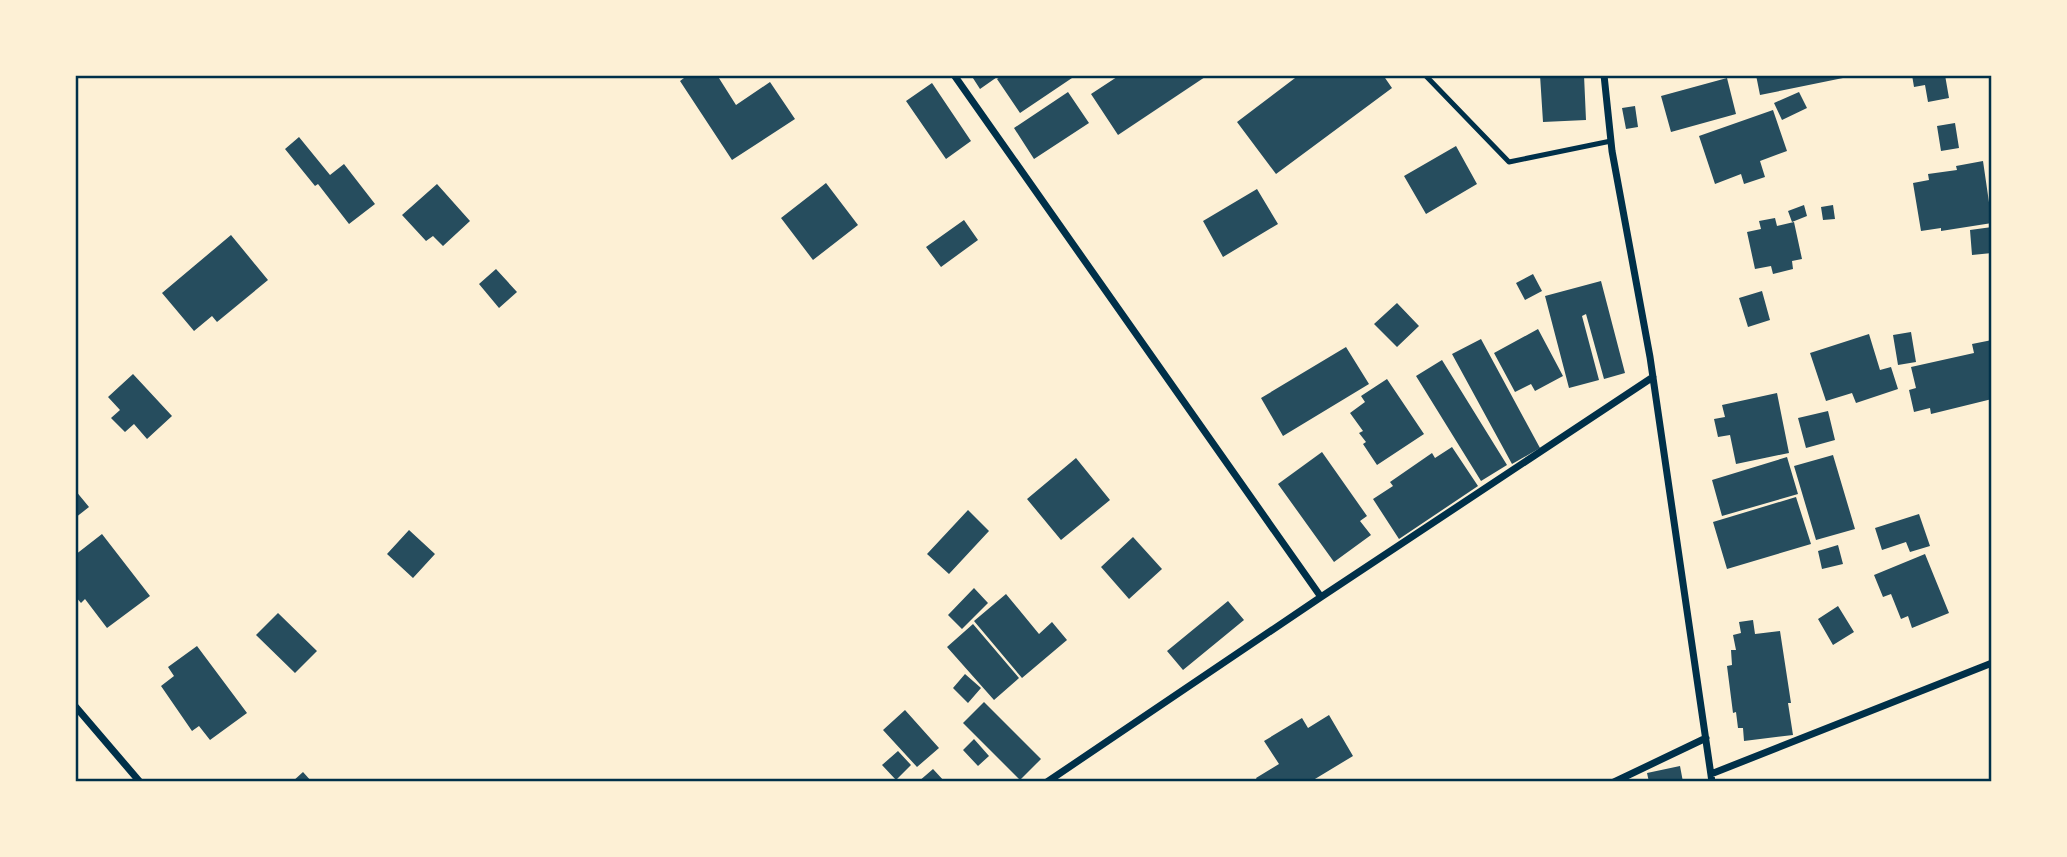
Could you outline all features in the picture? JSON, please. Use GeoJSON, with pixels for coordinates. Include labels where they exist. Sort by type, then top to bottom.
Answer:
{"type":"FeatureCollection","features":[{"type":"Feature","properties":{"kind":"street"},"geometry":{"type":"LineString","coordinates":[[954,75],[1321,597]]}},
{"type":"Feature","properties":{"kind":"street"},"geometry":{"type":"LineString","coordinates":[[1604,75],[1611,141],[1653,377],[1711,778],[1992,663]]}},
{"type":"Feature","properties":{"kind":"street"},"geometry":{"type":"LineString","coordinates":[[1047,782],[1653,377]]}},
{"type":"Feature","properties":{"kind":"street"},"geometry":{"type":"LineString","coordinates":[[75,706],[141,782]]}},
{"type":"Feature","properties":{"kind":"street"},"geometry":{"type":"LineString","coordinates":[[1614,782],[1706,738]]}},
{"type":"Feature","properties":{"kind":"lane"},"geometry":{"type":"LineString","coordinates":[[1425,75],[1509,162],[1611,141]]}},
{"type":"Feature","properties":{"kind":"building"},"geometry":{"type":"Polygon","coordinates":[[[688,75],[717,75],[736,105],[770,82],[795,119],[732,160],[680,81],[688,75]]]}},
{"type":"Feature","properties":{"kind":"building"},"geometry":{"type":"Polygon","coordinates":[[[971,75],[1000,75],[980,89],[971,75]]]}},
{"type":"Feature","properties":{"kind":"building"},"geometry":{"type":"Polygon","coordinates":[[[1003,75],[1071,75],[1072,78],[1020,113],[997,79],[1003,75]]]}},
{"type":"Feature","properties":{"kind":"building"},"geometry":{"type":"Polygon","coordinates":[[[1120,75],[1208,75],[1118,135],[1091,94],[1120,75]]]}},
{"type":"Feature","properties":{"kind":"building"},"geometry":{"type":"Polygon","coordinates":[[[1299,75],[1383,75],[1392,88],[1276,174],[1237,122],[1299,75]]]}},
{"type":"Feature","properties":{"kind":"building"},"geometry":{"type":"Polygon","coordinates":[[[1540,75],[1584,75],[1586,120],[1543,122],[1540,75]]]}},
{"type":"Feature","properties":{"kind":"building"},"geometry":{"type":"Polygon","coordinates":[[[1756,75],[1842,75],[1843,78],[1760,95],[1756,75]]]}},
{"type":"Feature","properties":{"kind":"building"},"geometry":{"type":"Polygon","coordinates":[[[1912,75],[1945,75],[1949,98],[1928,102],[1925,85],[1914,87],[1912,75]]]}},
{"type":"Feature","properties":{"kind":"building"},"geometry":{"type":"Polygon","coordinates":[[[1727,78],[1736,114],[1671,132],[1661,96],[1727,78]]]}},
{"type":"Feature","properties":{"kind":"building"},"geometry":{"type":"Polygon","coordinates":[[[932,83],[971,141],[946,159],[906,101],[932,83]]]}},
{"type":"Feature","properties":{"kind":"building"},"geometry":{"type":"Polygon","coordinates":[[[1068,92],[1089,123],[1034,159],[1014,128],[1068,92]]]}},
{"type":"Feature","properties":{"kind":"building"},"geometry":{"type":"Polygon","coordinates":[[[1799,92],[1807,108],[1782,120],[1774,103],[1799,92]]]}},
{"type":"Feature","properties":{"kind":"building"},"geometry":{"type":"Polygon","coordinates":[[[1635,106],[1638,127],[1626,129],[1622,108],[1635,106]]]}},
{"type":"Feature","properties":{"kind":"building"},"geometry":{"type":"Polygon","coordinates":[[[1773,110],[1787,151],[1760,161],[1765,177],[1744,184],[1741,174],[1715,184],[1699,136],[1773,110]]]}},
{"type":"Feature","properties":{"kind":"building"},"geometry":{"type":"Polygon","coordinates":[[[1955,123],[1959,148],[1941,151],[1937,126],[1955,123]]]}},
{"type":"Feature","properties":{"kind":"building"},"geometry":{"type":"Polygon","coordinates":[[[299,137],[330,175],[344,164],[375,204],[349,224],[318,184],[315,186],[285,149],[299,137]]]}},
{"type":"Feature","properties":{"kind":"building"},"geometry":{"type":"Polygon","coordinates":[[[1456,146],[1477,184],[1426,214],[1404,176],[1456,146]]]}},
{"type":"Feature","properties":{"kind":"building"},"geometry":{"type":"Polygon","coordinates":[[[1983,161],[1992,223],[1941,231],[1941,228],[1921,231],[1913,183],[1929,180],[1928,174],[1957,170],[1956,166],[1983,161]]]}},
{"type":"Feature","properties":{"kind":"building"},"geometry":{"type":"Polygon","coordinates":[[[826,183],[858,225],[813,260],[781,218],[826,183]]]}},
{"type":"Feature","properties":{"kind":"building"},"geometry":{"type":"Polygon","coordinates":[[[437,184],[470,221],[443,246],[433,236],[426,241],[402,215],[437,184]]]}},
{"type":"Feature","properties":{"kind":"building"},"geometry":{"type":"Polygon","coordinates":[[[1257,189],[1278,224],[1223,257],[1203,221],[1257,189]]]}},
{"type":"Feature","properties":{"kind":"building"},"geometry":{"type":"Polygon","coordinates":[[[1804,205],[1807,216],[1792,222],[1788,211],[1804,205]]]}},
{"type":"Feature","properties":{"kind":"building"},"geometry":{"type":"Polygon","coordinates":[[[1833,205],[1835,219],[1823,220],[1821,207],[1833,205]]]}},
{"type":"Feature","properties":{"kind":"building"},"geometry":{"type":"Polygon","coordinates":[[[1775,218],[1777,226],[1794,222],[1802,259],[1792,261],[1793,269],[1773,274],[1771,266],[1755,269],[1747,232],[1761,229],[1759,221],[1775,218]]]}},
{"type":"Feature","properties":{"kind":"building"},"geometry":{"type":"Polygon","coordinates":[[[964,220],[978,240],[941,267],[926,247],[964,220]]]}},
{"type":"Feature","properties":{"kind":"building"},"geometry":{"type":"Polygon","coordinates":[[[1992,227],[1992,253],[1972,255],[1970,230],[1992,227]]]}},
{"type":"Feature","properties":{"kind":"building"},"geometry":{"type":"Polygon","coordinates":[[[231,235],[268,280],[217,322],[212,316],[194,331],[162,293],[231,235]]]}},
{"type":"Feature","properties":{"kind":"building"},"geometry":{"type":"Polygon","coordinates":[[[496,269],[517,292],[499,308],[479,284],[496,269]]]}},
{"type":"Feature","properties":{"kind":"building"},"geometry":{"type":"Polygon","coordinates":[[[1533,274],[1542,291],[1525,300],[1516,283],[1533,274]]]}},
{"type":"Feature","properties":{"kind":"building"},"geometry":{"type":"Polygon","coordinates":[[[1601,281],[1625,373],[1604,379],[1586,314],[1582,316],[1599,380],[1569,388],[1545,296],[1601,281]]]}},
{"type":"Feature","properties":{"kind":"building"},"geometry":{"type":"Polygon","coordinates":[[[1762,291],[1770,320],[1748,327],[1739,298],[1762,291]]]}},
{"type":"Feature","properties":{"kind":"building"},"geometry":{"type":"Polygon","coordinates":[[[1397,303],[1419,326],[1397,347],[1374,324],[1397,303]]]}},
{"type":"Feature","properties":{"kind":"building"},"geometry":{"type":"Polygon","coordinates":[[[1538,329],[1563,376],[1535,391],[1531,384],[1515,392],[1494,353],[1538,329]]]}},
{"type":"Feature","properties":{"kind":"building"},"geometry":{"type":"Polygon","coordinates":[[[1911,332],[1916,362],[1898,365],[1893,335],[1911,332]]]}},
{"type":"Feature","properties":{"kind":"building"},"geometry":{"type":"Polygon","coordinates":[[[1869,334],[1880,370],[1891,367],[1898,389],[1856,403],[1852,393],[1826,401],[1810,353],[1869,334]]]}},
{"type":"Feature","properties":{"kind":"building"},"geometry":{"type":"Polygon","coordinates":[[[1481,339],[1540,448],[1512,464],[1452,354],[1481,339]]]}},
{"type":"Feature","properties":{"kind":"building"},"geometry":{"type":"Polygon","coordinates":[[[1992,340],[1992,399],[1931,414],[1930,408],[1914,412],[1909,390],[1916,388],[1911,367],[1974,353],[1972,344],[1992,340]]]}},
{"type":"Feature","properties":{"kind":"building"},"geometry":{"type":"Polygon","coordinates":[[[1346,347],[1369,384],[1283,436],[1261,398],[1346,347]]]}},
{"type":"Feature","properties":{"kind":"building"},"geometry":{"type":"Polygon","coordinates":[[[1442,360],[1507,465],[1481,481],[1416,376],[1442,360]]]}},
{"type":"Feature","properties":{"kind":"building"},"geometry":{"type":"Polygon","coordinates":[[[133,374],[172,416],[147,439],[134,424],[125,432],[111,418],[120,410],[108,397],[133,374]]]}},
{"type":"Feature","properties":{"kind":"building"},"geometry":{"type":"Polygon","coordinates":[[[1387,379],[1424,434],[1377,465],[1363,444],[1366,442],[1359,433],[1363,431],[1350,413],[1365,402],[1361,396],[1387,379]]]}},
{"type":"Feature","properties":{"kind":"building"},"geometry":{"type":"Polygon","coordinates":[[[1777,393],[1789,453],[1736,464],[1730,435],[1718,437],[1714,419],[1725,417],[1722,405],[1777,393]]]}},
{"type":"Feature","properties":{"kind":"building"},"geometry":{"type":"Polygon","coordinates":[[[1828,411],[1835,440],[1806,448],[1798,418],[1828,411]]]}},
{"type":"Feature","properties":{"kind":"building"},"geometry":{"type":"Polygon","coordinates":[[[1452,447],[1478,486],[1399,539],[1373,499],[1393,486],[1390,482],[1432,453],[1435,458],[1452,447]]]}},
{"type":"Feature","properties":{"kind":"building"},"geometry":{"type":"Polygon","coordinates":[[[1322,452],[1367,516],[1360,521],[1371,535],[1334,562],[1278,484],[1322,452]]]}},
{"type":"Feature","properties":{"kind":"building"},"geometry":{"type":"Polygon","coordinates":[[[1833,455],[1855,529],[1816,540],[1794,466],[1833,455]]]}},
{"type":"Feature","properties":{"kind":"building"},"geometry":{"type":"Polygon","coordinates":[[[1787,457],[1798,494],[1722,516],[1712,480],[1787,457]]]}},
{"type":"Feature","properties":{"kind":"building"},"geometry":{"type":"Polygon","coordinates":[[[1076,458],[1110,500],[1061,540],[1027,499],[1076,458]]]}},
{"type":"Feature","properties":{"kind":"building"},"geometry":{"type":"Polygon","coordinates":[[[75,490],[89,507],[75,518],[75,490]]]}},
{"type":"Feature","properties":{"kind":"building"},"geometry":{"type":"Polygon","coordinates":[[[1796,497],[1811,544],[1727,569],[1713,522],[1796,497]]]}},
{"type":"Feature","properties":{"kind":"building"},"geometry":{"type":"Polygon","coordinates":[[[968,510],[989,531],[949,574],[927,554],[968,510]]]}},
{"type":"Feature","properties":{"kind":"building"},"geometry":{"type":"Polygon","coordinates":[[[1919,514],[1930,546],[1910,552],[1906,542],[1882,550],[1875,528],[1919,514]]]}},
{"type":"Feature","properties":{"kind":"building"},"geometry":{"type":"Polygon","coordinates":[[[409,530],[435,554],[413,578],[387,554],[409,530]]]}},
{"type":"Feature","properties":{"kind":"building"},"geometry":{"type":"Polygon","coordinates":[[[102,534],[150,596],[107,628],[85,599],[81,603],[75,596],[75,555],[102,534]]]}},
{"type":"Feature","properties":{"kind":"building"},"geometry":{"type":"Polygon","coordinates":[[[1133,537],[1162,569],[1129,599],[1101,567],[1133,537]]]}},
{"type":"Feature","properties":{"kind":"building"},"geometry":{"type":"Polygon","coordinates":[[[1838,545],[1843,564],[1822,569],[1818,551],[1838,545]]]}},
{"type":"Feature","properties":{"kind":"building"},"geometry":{"type":"Polygon","coordinates":[[[1925,554],[1949,613],[1912,628],[1908,616],[1901,619],[1891,594],[1883,597],[1874,575],[1925,554]]]}},
{"type":"Feature","properties":{"kind":"building"},"geometry":{"type":"Polygon","coordinates":[[[974,588],[988,603],[962,629],[948,615],[974,588]]]}},
{"type":"Feature","properties":{"kind":"building"},"geometry":{"type":"Polygon","coordinates":[[[1006,594],[1039,634],[1052,622],[1067,640],[1022,678],[974,621],[1006,594]]]}},
{"type":"Feature","properties":{"kind":"building"},"geometry":{"type":"Polygon","coordinates":[[[1228,601],[1244,620],[1183,670],[1167,651],[1228,601]]]}},
{"type":"Feature","properties":{"kind":"building"},"geometry":{"type":"Polygon","coordinates":[[[1838,606],[1854,632],[1833,645],[1818,619],[1838,606]]]}},
{"type":"Feature","properties":{"kind":"building"},"geometry":{"type":"Polygon","coordinates":[[[278,613],[317,651],[295,673],[256,635],[278,613]]]}},
{"type":"Feature","properties":{"kind":"building"},"geometry":{"type":"Polygon","coordinates":[[[1753,620],[1755,634],[1780,631],[1793,735],[1744,741],[1743,728],[1738,728],[1736,712],[1733,713],[1727,666],[1732,665],[1731,650],[1736,650],[1733,635],[1741,633],[1739,622],[1753,620]]]}},
{"type":"Feature","properties":{"kind":"building"},"geometry":{"type":"Polygon","coordinates":[[[973,624],[1019,678],[994,700],[947,647],[973,624]]]}},
{"type":"Feature","properties":{"kind":"building"},"geometry":{"type":"Polygon","coordinates":[[[197,646],[247,713],[210,740],[199,726],[192,731],[161,686],[174,676],[168,667],[197,646]]]}},
{"type":"Feature","properties":{"kind":"building"},"geometry":{"type":"Polygon","coordinates":[[[965,674],[981,688],[968,703],[953,688],[965,674]]]}},
{"type":"Feature","properties":{"kind":"building"},"geometry":{"type":"Polygon","coordinates":[[[984,702],[1041,759],[1020,780],[963,723],[984,702]]]}},
{"type":"Feature","properties":{"kind":"building"},"geometry":{"type":"Polygon","coordinates":[[[905,710],[939,748],[917,767],[883,730],[905,710]]]}},
{"type":"Feature","properties":{"kind":"building"},"geometry":{"type":"Polygon","coordinates":[[[1329,715],[1353,756],[1310,782],[1258,782],[1256,778],[1279,764],[1264,741],[1302,718],[1308,728],[1329,715]]]}},
{"type":"Feature","properties":{"kind":"building"},"geometry":{"type":"Polygon","coordinates":[[[974,739],[989,756],[978,766],[963,750],[974,739]]]}},
{"type":"Feature","properties":{"kind":"building"},"geometry":{"type":"Polygon","coordinates":[[[898,751],[911,765],[896,780],[882,765],[898,751]]]}},
{"type":"Feature","properties":{"kind":"building"},"geometry":{"type":"Polygon","coordinates":[[[1680,766],[1683,782],[1649,782],[1647,773],[1680,766]]]}},
{"type":"Feature","properties":{"kind":"building"},"geometry":{"type":"Polygon","coordinates":[[[933,769],[945,782],[918,782],[933,769]]]}},
{"type":"Feature","properties":{"kind":"building"},"geometry":{"type":"Polygon","coordinates":[[[303,772],[312,782],[292,782],[303,772]]]}}]}
